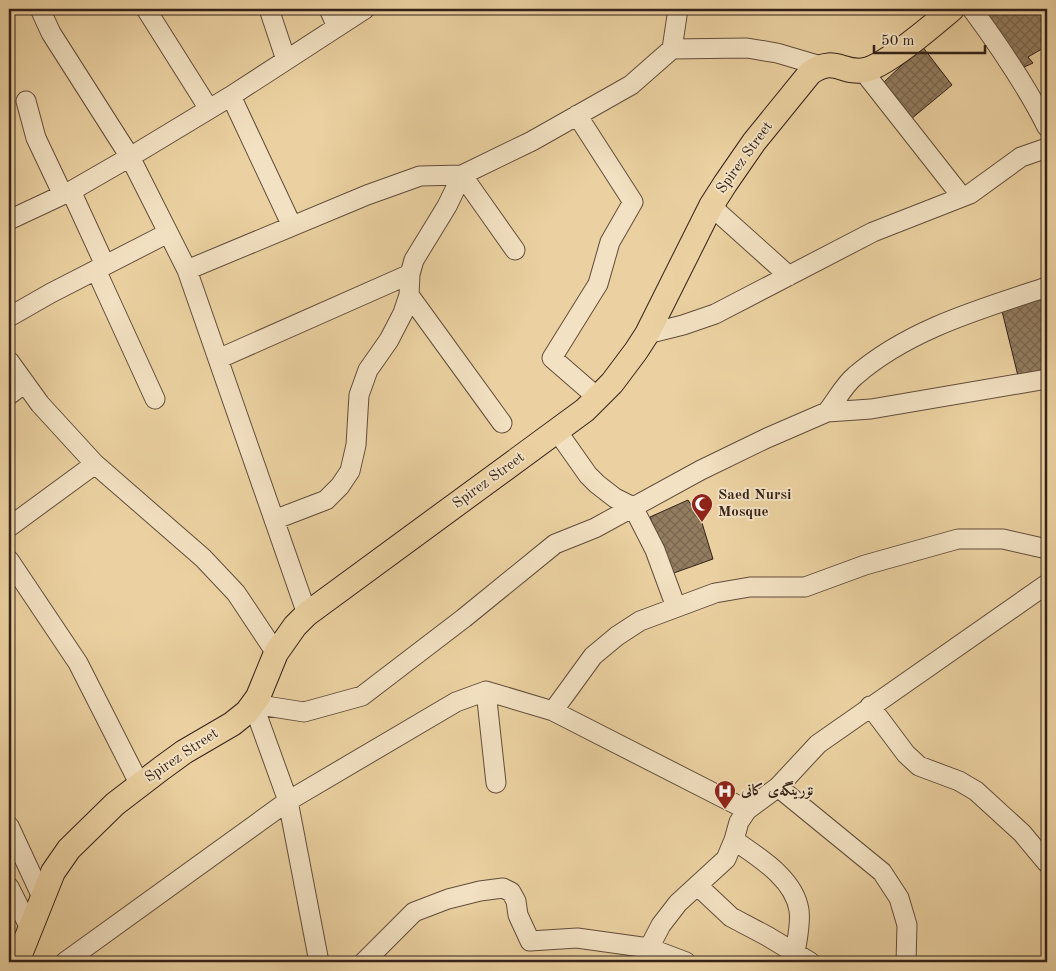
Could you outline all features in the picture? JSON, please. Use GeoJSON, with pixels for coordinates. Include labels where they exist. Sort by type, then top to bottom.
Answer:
{"type":"FeatureCollection","features":[{"type":"Feature","properties":{"kind":"main road"},"geometry":{"type":"LineString","coordinates":[[821,66],[837,65],[863,71],[880,64],[952,9]]}},
{"type":"Feature","properties":{"kind":"main road","name":"Spirez Street"},"geometry":{"type":"LineString","coordinates":[[17,962],[53,872],[69,848],[115,804],[184,752],[240,718],[253,704],[262,688],[276,653],[295,626],[307,614],[557,431],[598,398],[625,367],[647,334],[711,206],[734,170],[806,77],[821,66]]}},
{"type":"Feature","properties":{"kind":"street"},"geometry":{"type":"LineString","coordinates":[[40,9],[51,34],[130,157],[187,270],[307,614]]}},
{"type":"Feature","properties":{"kind":"street"},"geometry":{"type":"LineString","coordinates":[[146,9],[209,109]]}},
{"type":"Feature","properties":{"kind":"street"},"geometry":{"type":"LineString","coordinates":[[269,9],[286,60]]}},
{"type":"Feature","properties":{"kind":"street"},"geometry":{"type":"LineString","coordinates":[[329,9],[337,26]]}},
{"type":"Feature","properties":{"kind":"street"},"geometry":{"type":"LineString","coordinates":[[9,220],[67,193],[130,157],[231,96],[364,9]]}},
{"type":"Feature","properties":{"kind":"street"},"geometry":{"type":"LineString","coordinates":[[187,270],[367,194],[420,176],[462,175],[532,141],[631,85],[672,49],[678,9]]}},
{"type":"Feature","properties":{"kind":"street"},"geometry":{"type":"LineString","coordinates":[[972,9],[1033,98],[1047,127]]}},
{"type":"Feature","properties":{"kind":"street"},"geometry":{"type":"LineString","coordinates":[[672,49],[747,48],[777,53],[821,66]]}},
{"type":"Feature","properties":{"kind":"street"},"geometry":{"type":"LineString","coordinates":[[863,71],[962,197]]}},
{"type":"Feature","properties":{"kind":"street"},"geometry":{"type":"LineString","coordinates":[[231,96],[292,226]]}},
{"type":"Feature","properties":{"kind":"street"},"geometry":{"type":"LineString","coordinates":[[26,101],[36,138],[67,193],[101,268],[155,399]]}},
{"type":"Feature","properties":{"kind":"street"},"geometry":{"type":"LineString","coordinates":[[577,115],[633,202],[610,242],[598,284],[552,358],[598,398]]}},
{"type":"Feature","properties":{"kind":"street"},"geometry":{"type":"LineString","coordinates":[[647,334],[683,325],[714,314],[873,232],[970,194],[1021,158],[1047,148]]}},
{"type":"Feature","properties":{"kind":"street"},"geometry":{"type":"LineString","coordinates":[[462,175],[515,250]]}},
{"type":"Feature","properties":{"kind":"street"},"geometry":{"type":"LineString","coordinates":[[274,520],[326,500],[340,486],[350,471],[356,445],[359,395],[368,370],[389,340],[404,313],[409,295],[410,274],[414,260],[447,206],[462,175]]}},
{"type":"Feature","properties":{"kind":"street"},"geometry":{"type":"LineString","coordinates":[[711,206],[789,276]]}},
{"type":"Feature","properties":{"kind":"street"},"geometry":{"type":"LineString","coordinates":[[9,317],[168,233]]}},
{"type":"Feature","properties":{"kind":"street"},"geometry":{"type":"LineString","coordinates":[[218,359],[410,274]]}},
{"type":"Feature","properties":{"kind":"street"},"geometry":{"type":"LineString","coordinates":[[827,412],[854,377],[905,340],[976,311],[1047,287]]}},
{"type":"Feature","properties":{"kind":"street"},"geometry":{"type":"LineString","coordinates":[[409,295],[502,422]]}},
{"type":"Feature","properties":{"kind":"street"},"geometry":{"type":"LineString","coordinates":[[9,361],[40,404],[95,464],[203,558],[236,593],[276,653]]}},
{"type":"Feature","properties":{"kind":"street"},"geometry":{"type":"LineString","coordinates":[[319,962],[288,801],[253,704],[304,712],[362,696],[464,618],[555,544],[595,528],[701,470],[827,412],[871,409],[1047,379]]}},
{"type":"Feature","properties":{"kind":"street"},"geometry":{"type":"LineString","coordinates":[[9,395],[25,383]]}},
{"type":"Feature","properties":{"kind":"street"},"geometry":{"type":"LineString","coordinates":[[557,431],[588,475],[615,498],[634,508],[655,550],[676,607]]}},
{"type":"Feature","properties":{"kind":"street"},"geometry":{"type":"LineString","coordinates":[[9,527],[95,464]]}},
{"type":"Feature","properties":{"kind":"street"},"geometry":{"type":"LineString","coordinates":[[553,711],[593,656],[617,636],[640,621],[714,593],[750,587],[805,587],[865,565],[958,539],[1003,539],[1047,549]]}},
{"type":"Feature","properties":{"kind":"street"},"geometry":{"type":"LineString","coordinates":[[9,560],[78,663],[140,785]]}},
{"type":"Feature","properties":{"kind":"street"},"geometry":{"type":"LineString","coordinates":[[646,955],[661,925],[678,903],[726,859],[739,822],[747,810],[778,787],[818,744],[1047,584]]}},
{"type":"Feature","properties":{"kind":"street"},"geometry":{"type":"LineString","coordinates":[[486,691],[496,783]]}},
{"type":"Feature","properties":{"kind":"street"},"geometry":{"type":"LineString","coordinates":[[65,962],[288,801],[456,702],[486,691],[553,711],[747,810]]}},
{"type":"Feature","properties":{"kind":"street"},"geometry":{"type":"LineString","coordinates":[[870,706],[906,754],[919,766],[959,781],[976,791],[1022,833],[1047,863]]}},
{"type":"Feature","properties":{"kind":"street"},"geometry":{"type":"LineString","coordinates":[[778,787],[882,872],[899,898],[906,925],[906,962]]}},
{"type":"Feature","properties":{"kind":"street"},"geometry":{"type":"LineString","coordinates":[[9,826],[16,856],[42,897]]}},
{"type":"Feature","properties":{"kind":"street"},"geometry":{"type":"LineString","coordinates":[[734,840],[771,866],[793,893],[799,909],[799,928],[803,958]]}},
{"type":"Feature","properties":{"kind":"street"},"geometry":{"type":"LineString","coordinates":[[16,856],[53,872]]}},
{"type":"Feature","properties":{"kind":"street"},"geometry":{"type":"LineString","coordinates":[[698,886],[731,917],[803,958]]}},
{"type":"Feature","properties":{"kind":"street"},"geometry":{"type":"LineString","coordinates":[[9,887],[31,930]]}},
{"type":"Feature","properties":{"kind":"street"},"geometry":{"type":"LineString","coordinates":[[364,962],[414,912],[448,899],[502,888],[511,892],[516,901],[518,915],[530,941],[577,938],[646,955],[686,962]]}},
{"type":"Feature","properties":{"kind":"building"},"geometry":{"type":"Polygon","coordinates":[[[980,9],[1047,9],[1047,46],[1028,57],[1033,63],[1022,68],[980,9]]]}},
{"type":"Feature","properties":{"kind":"building"},"geometry":{"type":"Polygon","coordinates":[[[922,46],[952,85],[911,119],[883,83],[922,46]]]}},
{"type":"Feature","properties":{"kind":"building"},"geometry":{"type":"Polygon","coordinates":[[[1047,287],[1047,378],[1020,384],[1000,303],[1047,287]]]}},
{"type":"Feature","properties":{"kind":"building"},"geometry":{"type":"Polygon","coordinates":[[[688,500],[702,523],[713,559],[671,574],[650,517],[688,500]]]}},
{"type":"Feature","properties":{"kind":"place","name":"Saed Nursi Mosque"},"geometry":{"type":"Point","coordinates":[702,523]}},
{"type":"Feature","properties":{"kind":"place","name":"نۆرینگەی کانی"},"geometry":{"type":"Point","coordinates":[725,810]}}]}
